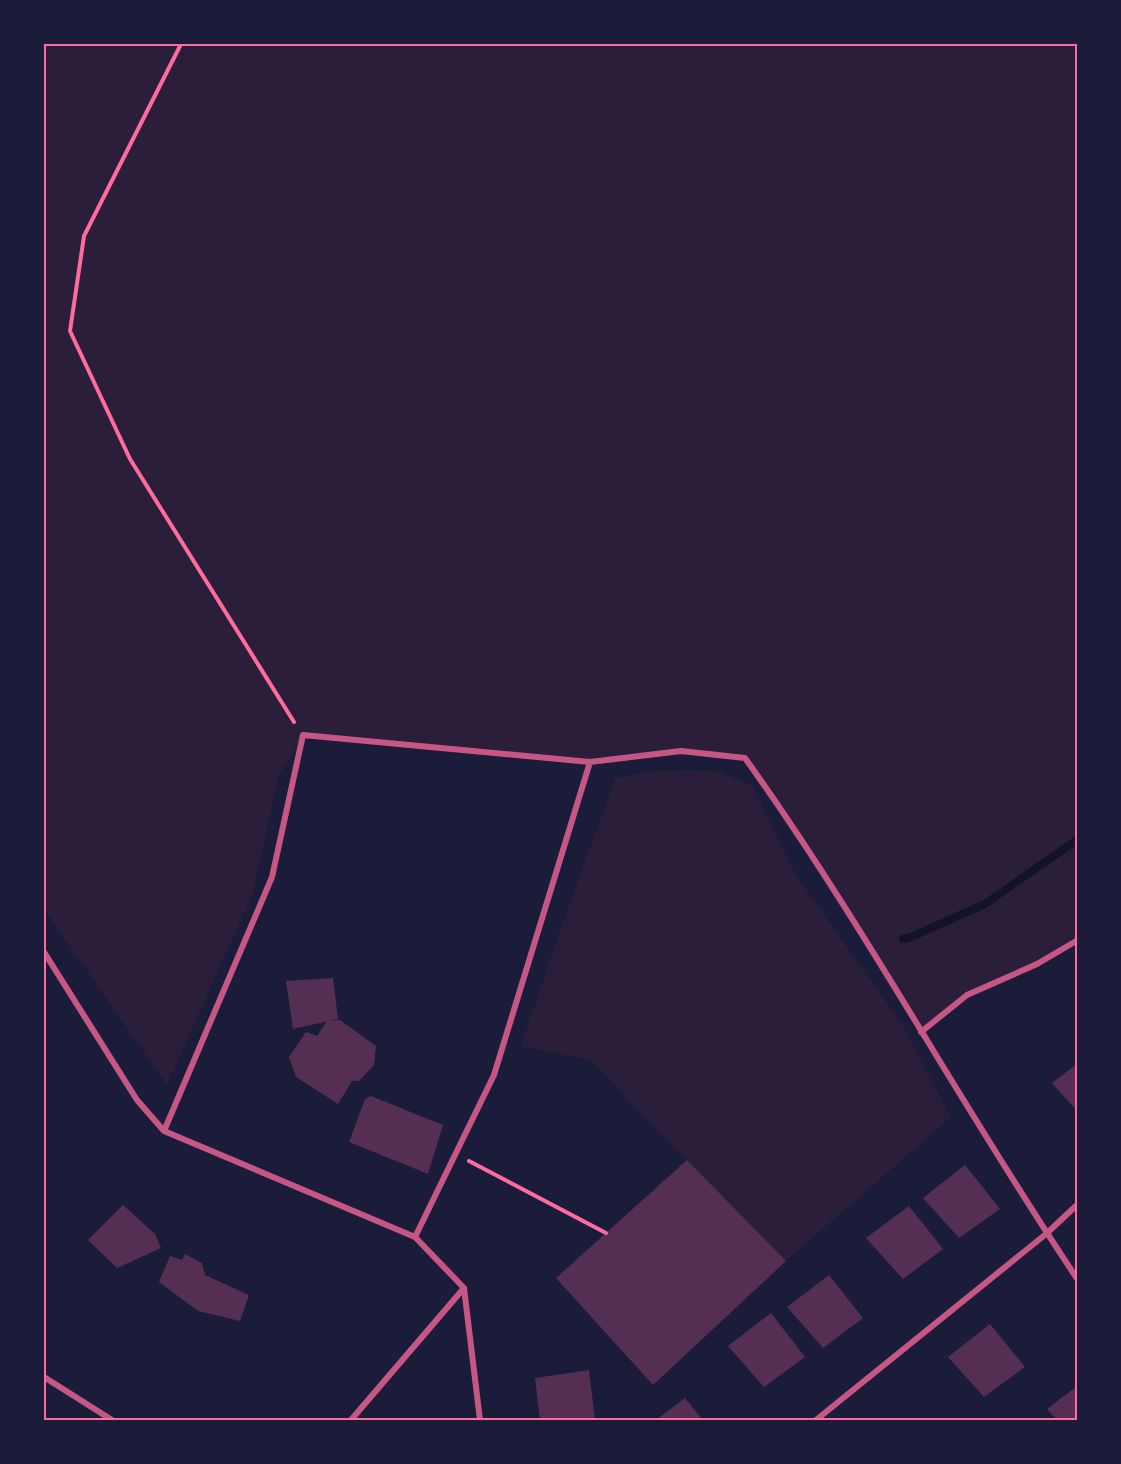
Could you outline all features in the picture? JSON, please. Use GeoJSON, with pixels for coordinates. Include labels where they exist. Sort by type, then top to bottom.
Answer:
{"type":"FeatureCollection","features":[{"type":"Feature","properties":{"kind":"street"},"geometry":{"type":"LineString","coordinates":[[164,1131],[272,877],[303,735],[590,762],[681,751],[746,758],[796,830],[1046,1234],[1077,1280]]}},
{"type":"Feature","properties":{"kind":"street"},"geometry":{"type":"LineString","coordinates":[[415,1237],[494,1075],[590,762]]}},
{"type":"Feature","properties":{"kind":"street"},"geometry":{"type":"LineString","coordinates":[[921,1032],[967,995],[1037,964],[1077,940]]}},
{"type":"Feature","properties":{"kind":"street"},"geometry":{"type":"LineString","coordinates":[[44,952],[137,1100],[164,1131],[415,1237],[464,1288],[480,1420]]}},
{"type":"Feature","properties":{"kind":"street"},"geometry":{"type":"LineString","coordinates":[[816,1420],[1046,1234],[1077,1204]]}},
{"type":"Feature","properties":{"kind":"street"},"geometry":{"type":"LineString","coordinates":[[351,1420],[464,1288]]}},
{"type":"Feature","properties":{"kind":"street"},"geometry":{"type":"LineString","coordinates":[[44,1377],[112,1420]]}},
{"type":"Feature","properties":{"kind":"path"},"geometry":{"type":"LineString","coordinates":[[181,44],[84,236],[70,331],[130,459],[303,735]]}},
{"type":"Feature","properties":{"kind":"path"},"geometry":{"type":"LineString","coordinates":[[454,1155],[606,1233]]}},
{"type":"Feature","properties":{"kind":"shaded area"},"geometry":{"type":"Polygon","coordinates":[[[44,44],[1077,44],[1077,940],[1037,964],[967,995],[921,1032],[797,830],[745,758],[681,751],[590,762],[303,735],[278,778],[253,893],[167,1085],[44,909],[44,44]]]}},
{"type":"Feature","properties":{"kind":"shaded area"},"geometry":{"type":"Polygon","coordinates":[[[650,771],[719,771],[753,787],[796,875],[903,1026],[951,1117],[786,1261],[591,1061],[521,1046],[615,779],[650,771]]]}},
{"type":"Feature","properties":{"kind":"building"},"geometry":{"type":"Polygon","coordinates":[[[333,978],[338,1019],[293,1029],[286,981],[333,978]]]}},
{"type":"Feature","properties":{"kind":"building"},"geometry":{"type":"Polygon","coordinates":[[[340,1020],[376,1046],[374,1065],[359,1081],[352,1081],[338,1104],[296,1077],[289,1057],[306,1032],[317,1036],[327,1021],[340,1020]]]}},
{"type":"Feature","properties":{"kind":"building"},"geometry":{"type":"Polygon","coordinates":[[[1077,1064],[1077,1111],[1052,1083],[1077,1064]]]}},
{"type":"Feature","properties":{"kind":"building"},"geometry":{"type":"Polygon","coordinates":[[[371,1096],[443,1125],[428,1174],[349,1142],[365,1099],[371,1096]]]}},
{"type":"Feature","properties":{"kind":"building"},"geometry":{"type":"Polygon","coordinates":[[[687,1160],[786,1261],[653,1385],[556,1278],[687,1160]]]}},
{"type":"Feature","properties":{"kind":"building"},"geometry":{"type":"Polygon","coordinates":[[[965,1165],[1000,1209],[959,1238],[923,1198],[965,1165]]]}},
{"type":"Feature","properties":{"kind":"building"},"geometry":{"type":"Polygon","coordinates":[[[123,1205],[155,1234],[161,1248],[117,1268],[88,1240],[123,1205]]]}},
{"type":"Feature","properties":{"kind":"building"},"geometry":{"type":"Polygon","coordinates":[[[909,1206],[943,1249],[903,1279],[866,1238],[909,1206]]]}},
{"type":"Feature","properties":{"kind":"building"},"geometry":{"type":"Polygon","coordinates":[[[185,1254],[202,1263],[205,1275],[249,1295],[240,1321],[198,1311],[159,1282],[170,1256],[182,1260],[185,1254]]]}},
{"type":"Feature","properties":{"kind":"building"},"geometry":{"type":"Polygon","coordinates":[[[829,1275],[863,1318],[823,1348],[787,1307],[829,1275]]]}},
{"type":"Feature","properties":{"kind":"building"},"geometry":{"type":"Polygon","coordinates":[[[771,1313],[805,1357],[764,1387],[728,1346],[771,1313]]]}},
{"type":"Feature","properties":{"kind":"building"},"geometry":{"type":"Polygon","coordinates":[[[990,1324],[1025,1367],[984,1397],[948,1357],[990,1324]]]}},
{"type":"Feature","properties":{"kind":"building"},"geometry":{"type":"Polygon","coordinates":[[[589,1370],[595,1420],[540,1420],[535,1378],[589,1370]]]}},
{"type":"Feature","properties":{"kind":"building"},"geometry":{"type":"Polygon","coordinates":[[[1077,1386],[1077,1420],[1057,1420],[1047,1409],[1077,1386]]]}},
{"type":"Feature","properties":{"kind":"building"},"geometry":{"type":"Polygon","coordinates":[[[685,1398],[703,1420],[656,1420],[685,1398]]]}},
{"type":"Feature","properties":{"kind":"waterway"},"geometry":{"type":"LineString","coordinates":[[903,939],[985,904],[1078,839]]}}]}
